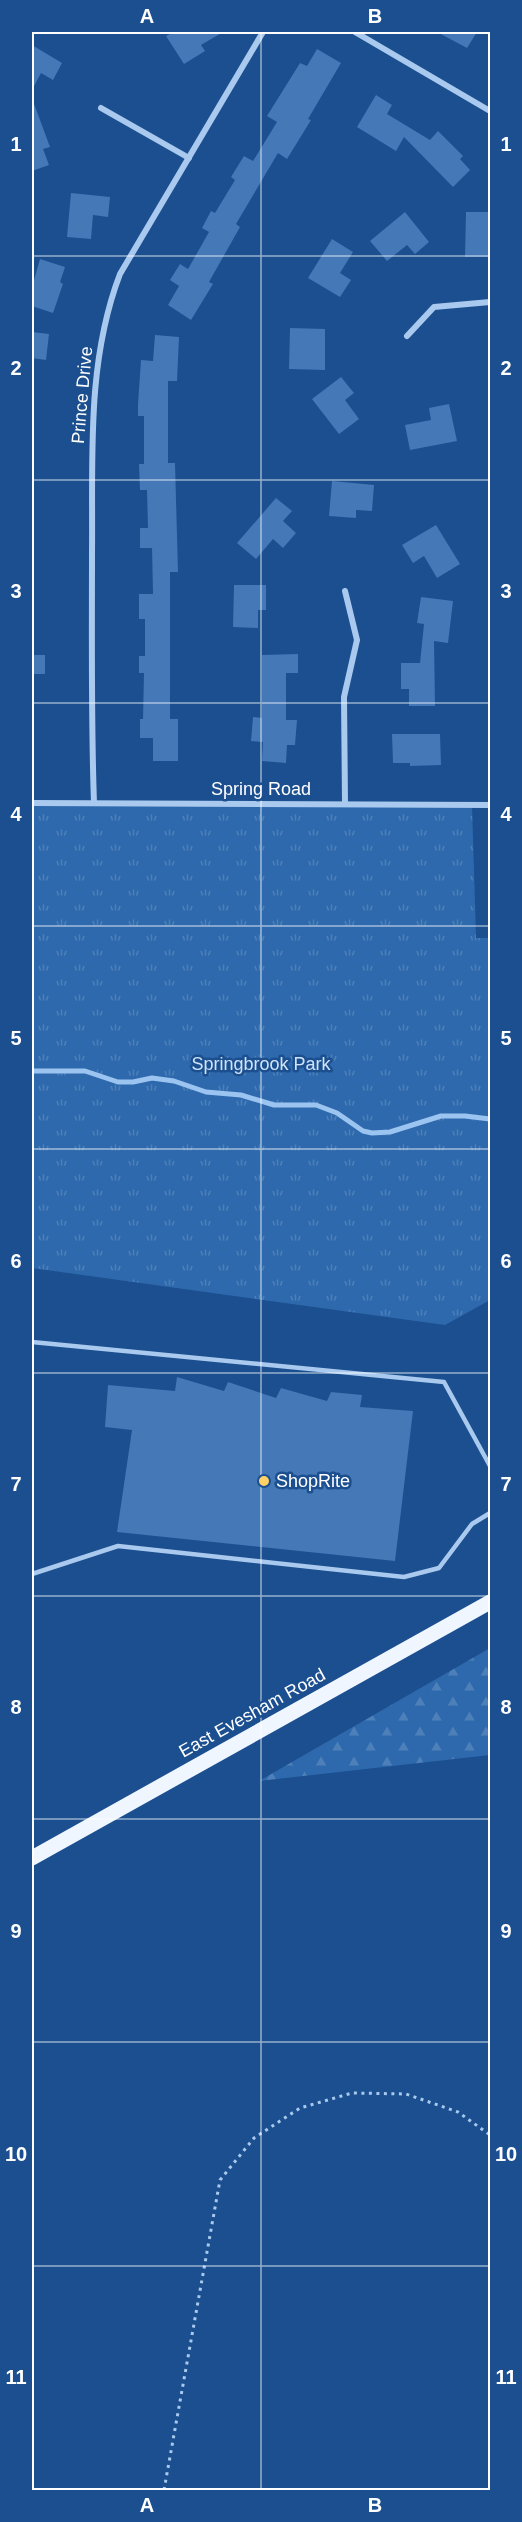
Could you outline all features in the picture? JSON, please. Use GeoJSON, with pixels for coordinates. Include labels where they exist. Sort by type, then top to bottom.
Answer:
{"type":"FeatureCollection","features":[{"type":"Feature","properties":{"kind":"main road","name":"East Evesham Road"},"geometry":{"type":"LineString","coordinates":[[32,1858],[490,1602]]}},
{"type":"Feature","properties":{"kind":"street","name":"Prince Drive"},"geometry":{"type":"LineString","coordinates":[[94,803],[92,747],[93,418],[97,363],[108,304],[120,274],[263,32]]}},
{"type":"Feature","properties":{"kind":"street"},"geometry":{"type":"LineString","coordinates":[[356,32],[490,111]]}},
{"type":"Feature","properties":{"kind":"street"},"geometry":{"type":"LineString","coordinates":[[101,108],[189,159]]}},
{"type":"Feature","properties":{"kind":"street"},"geometry":{"type":"LineString","coordinates":[[407,336],[434,307],[490,303]]}},
{"type":"Feature","properties":{"kind":"street"},"geometry":{"type":"LineString","coordinates":[[345,591],[357,640],[344,697],[345,804]]}},
{"type":"Feature","properties":{"kind":"street","name":"Spring Road"},"geometry":{"type":"LineString","coordinates":[[32,803],[490,805]]}},
{"type":"Feature","properties":{"kind":"lane"},"geometry":{"type":"LineString","coordinates":[[32,1342],[444,1382],[490,1466]]}},
{"type":"Feature","properties":{"kind":"lane"},"geometry":{"type":"LineString","coordinates":[[32,1574],[118,1546],[404,1577],[439,1568],[472,1524],[490,1513]]}},
{"type":"Feature","properties":{"kind":"path"},"geometry":{"type":"LineString","coordinates":[[164,2490],[220,2180],[254,2138],[300,2108],[352,2093],[406,2094],[458,2112],[490,2135]]}},
{"type":"Feature","properties":{"kind":"green space","name":"Springbrook Park"},"geometry":{"type":"Polygon","coordinates":[[[32,803],[472,805],[476,938],[490,938],[490,1300],[445,1325],[32,1268],[32,803]]]}},
{"type":"Feature","properties":{"kind":"green space"},"geometry":{"type":"Polygon","coordinates":[[[490,1648],[490,1755],[259,1781],[490,1648]]]}},
{"type":"Feature","properties":{"kind":"building"},"geometry":{"type":"Polygon","coordinates":[[[174,32],[223,32],[201,45],[205,51],[184,64],[166,36],[174,32]]]}},
{"type":"Feature","properties":{"kind":"building"},"geometry":{"type":"Polygon","coordinates":[[[437,32],[477,32],[467,48],[437,32]]]}},
{"type":"Feature","properties":{"kind":"building"},"geometry":{"type":"Polygon","coordinates":[[[32,45],[62,63],[53,80],[41,73],[32,90],[32,45]]]}},
{"type":"Feature","properties":{"kind":"building"},"geometry":{"type":"Polygon","coordinates":[[[317,49],[341,63],[287,159],[278,153],[236,224],[240,227],[209,282],[213,284],[191,320],[168,305],[179,286],[170,280],[180,264],[188,269],[209,232],[202,228],[211,211],[215,213],[235,180],[231,177],[244,156],[253,161],[277,122],[267,116],[300,63],[307,66],[317,49]]]}},
{"type":"Feature","properties":{"kind":"building"},"geometry":{"type":"Polygon","coordinates":[[[376,95],[392,105],[387,114],[430,140],[438,131],[463,156],[460,159],[470,170],[453,187],[404,137],[396,151],[357,127],[376,95]]]}},
{"type":"Feature","properties":{"kind":"building"},"geometry":{"type":"Polygon","coordinates":[[[32,102],[50,147],[43,149],[49,165],[32,171],[32,102]]]}},
{"type":"Feature","properties":{"kind":"building"},"geometry":{"type":"Polygon","coordinates":[[[71,193],[110,197],[108,217],[93,215],[91,239],[67,237],[71,193]]]}},
{"type":"Feature","properties":{"kind":"building"},"geometry":{"type":"Polygon","coordinates":[[[405,212],[429,242],[415,254],[407,245],[387,261],[370,241],[405,212]]]}},
{"type":"Feature","properties":{"kind":"building"},"geometry":{"type":"Polygon","coordinates":[[[466,212],[490,212],[490,257],[465,257],[466,212]]]}},
{"type":"Feature","properties":{"kind":"building"},"geometry":{"type":"Polygon","coordinates":[[[332,239],[353,252],[340,273],[351,280],[340,297],[308,278],[332,239]]]}},
{"type":"Feature","properties":{"kind":"building"},"geometry":{"type":"Polygon","coordinates":[[[40,259],[65,267],[60,282],[63,284],[53,313],[32,306],[32,287],[40,259]]]}},
{"type":"Feature","properties":{"kind":"building"},"geometry":{"type":"Polygon","coordinates":[[[290,328],[325,329],[325,370],[289,369],[290,328]]]}},
{"type":"Feature","properties":{"kind":"building"},"geometry":{"type":"Polygon","coordinates":[[[32,332],[49,334],[46,360],[32,358],[32,332]]]}},
{"type":"Feature","properties":{"kind":"building"},"geometry":{"type":"Polygon","coordinates":[[[155,335],[179,337],[177,381],[168,381],[168,463],[175,463],[178,572],[170,572],[170,719],[178,719],[178,761],[153,761],[153,738],[140,738],[140,719],[143,719],[144,673],[139,673],[139,656],[145,656],[145,619],[139,619],[139,594],[153,594],[152,548],[140,548],[140,528],[148,528],[147,490],[140,490],[139,464],[144,464],[144,416],[138,416],[138,404],[141,360],[153,361],[155,335]]]}},
{"type":"Feature","properties":{"kind":"building"},"geometry":{"type":"Polygon","coordinates":[[[341,377],[354,393],[345,400],[359,419],[339,434],[312,399],[341,377]]]}},
{"type":"Feature","properties":{"kind":"building"},"geometry":{"type":"Polygon","coordinates":[[[449,404],[457,441],[410,450],[405,425],[431,420],[429,408],[449,404]]]}},
{"type":"Feature","properties":{"kind":"building"},"geometry":{"type":"Polygon","coordinates":[[[332,481],[374,485],[372,511],[356,510],[356,518],[329,516],[332,481]]]}},
{"type":"Feature","properties":{"kind":"building"},"geometry":{"type":"Polygon","coordinates":[[[276,498],[292,511],[283,521],[296,533],[283,548],[273,539],[256,559],[237,543],[276,498]]]}},
{"type":"Feature","properties":{"kind":"building"},"geometry":{"type":"Polygon","coordinates":[[[436,525],[460,564],[437,578],[424,556],[413,563],[402,545],[436,525]]]}},
{"type":"Feature","properties":{"kind":"building"},"geometry":{"type":"Polygon","coordinates":[[[234,585],[266,585],[266,610],[258,610],[258,628],[233,627],[234,585]]]}},
{"type":"Feature","properties":{"kind":"building"},"geometry":{"type":"Polygon","coordinates":[[[421,597],[453,601],[448,643],[434,641],[435,706],[409,706],[409,689],[401,689],[401,663],[420,663],[424,624],[417,623],[421,597]]]}},
{"type":"Feature","properties":{"kind":"building"},"geometry":{"type":"Polygon","coordinates":[[[298,654],[298,673],[286,673],[286,720],[297,720],[295,745],[287,745],[286,763],[262,761],[263,742],[251,741],[253,717],[262,718],[262,655],[298,654]]]}},
{"type":"Feature","properties":{"kind":"building"},"geometry":{"type":"Polygon","coordinates":[[[32,655],[45,655],[45,674],[32,674],[32,655]]]}},
{"type":"Feature","properties":{"kind":"building"},"geometry":{"type":"Polygon","coordinates":[[[392,734],[440,734],[441,765],[410,766],[410,763],[393,763],[392,734]]]}},
{"type":"Feature","properties":{"kind":"building","name":"ShopRite"},"geometry":{"type":"Polygon","coordinates":[[[177,1377],[224,1391],[228,1382],[276,1398],[281,1388],[327,1401],[331,1392],[362,1395],[360,1407],[413,1411],[395,1561],[117,1532],[132,1430],[105,1427],[108,1385],[175,1391],[177,1377]]]}},
{"type":"Feature","properties":{"kind":"waterway"},"geometry":{"type":"LineString","coordinates":[[32,1071],[85,1071],[118,1082],[152,1078],[174,1081],[206,1092],[241,1095],[274,1105],[316,1105],[337,1113],[363,1131],[372,1133],[390,1132],[441,1116],[490,1119]]}},
{"type":"Feature","properties":{"kind":"place","name":"ShopRite"},"geometry":{"type":"Point","coordinates":[264,1481]}}]}
